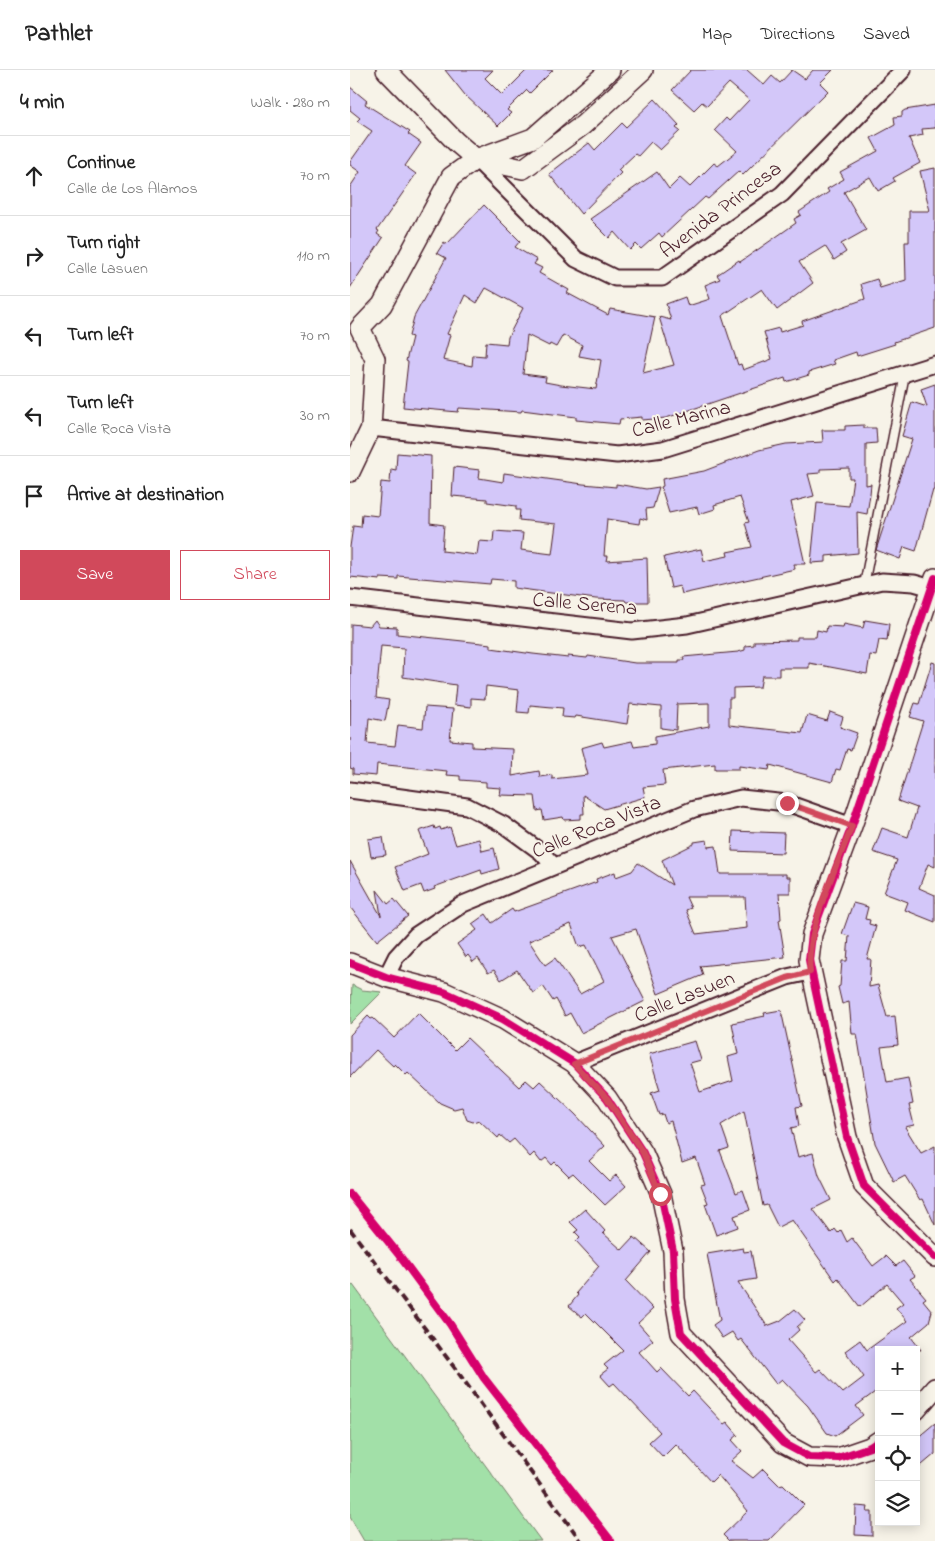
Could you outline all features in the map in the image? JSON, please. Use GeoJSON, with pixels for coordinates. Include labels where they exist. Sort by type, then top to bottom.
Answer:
{"type":"FeatureCollection","features":[{"type":"Feature","properties":{"kind":"street"},"geometry":{"type":"LineString","coordinates":[[386,70],[456,142],[476,159],[524,169],[583,125],[643,70]]}},
{"type":"Feature","properties":{"kind":"street"},"geometry":{"type":"LineString","coordinates":[[350,472],[371,428],[375,360],[355,332],[382,305],[451,177],[476,159],[532,138],[610,70]]}},
{"type":"Feature","properties":{"kind":"street","name":"Avenida Princesa"},"geometry":{"type":"LineString","coordinates":[[476,159],[576,259],[615,278],[662,278],[782,194],[903,70]]}},
{"type":"Feature","properties":{"kind":"street","name":"Calle Marina"},"geometry":{"type":"LineString","coordinates":[[371,428],[617,455],[663,449],[935,364]]}},
{"type":"Feature","properties":{"kind":"street","name":"Calle Serena"},"geometry":{"type":"LineString","coordinates":[[350,598],[632,631],[687,626],[882,581],[934,583]]}},
{"type":"Feature","properties":{"kind":"street"},"geometry":{"type":"LineString","coordinates":[[934,583],[852,826],[812,934],[809,960],[810,972],[847,1137],[864,1186],[935,1257]]}},
{"type":"Feature","properties":{"kind":"street"},"geometry":{"type":"LineString","coordinates":[[350,790],[467,806],[504,825],[540,852],[554,866]]}},
{"type":"Feature","properties":{"kind":"street","name":"Calle Roca Vista"},"geometry":{"type":"LineString","coordinates":[[386,977],[396,957],[416,935],[462,904],[694,809],[741,798],[787,803],[852,826]]}},
{"type":"Feature","properties":{"kind":"street"},"geometry":{"type":"LineString","coordinates":[[350,964],[386,977],[444,992],[503,1019],[574,1064],[607,1098],[643,1153],[660,1194],[673,1250],[676,1298],[681,1333],[783,1443],[809,1458],[838,1458],[875,1444]]}},
{"type":"Feature","properties":{"kind":"street","name":"Calle Lasuen"},"geometry":{"type":"LineString","coordinates":[[574,1064],[787,978],[810,972]]}},
{"type":"Feature","properties":{"kind":"street"},"geometry":{"type":"LineString","coordinates":[[920,1405],[935,1388]]}},
{"type":"Feature","properties":{"kind":"lane"},"geometry":{"type":"LineString","coordinates":[[864,585],[905,374]]}},
{"type":"Feature","properties":{"kind":"green space"},"geometry":{"type":"Polygon","coordinates":[[[352,985],[362,990],[382,992],[350,1024],[352,985]]]}},
{"type":"Feature","properties":{"kind":"green space"},"geometry":{"type":"Polygon","coordinates":[[[353,1285],[541,1541],[364,1541],[350,1517],[350,1287],[353,1285]]]}},
{"type":"Feature","properties":{"kind":"building"},"geometry":{"type":"Polygon","coordinates":[[[445,70],[493,70],[485,78],[502,95],[527,70],[553,70],[530,93],[527,90],[507,110],[511,113],[498,126],[465,95],[445,70]]]}},
{"type":"Feature","properties":{"kind":"building"},"geometry":{"type":"Polygon","coordinates":[[[691,70],[747,70],[764,85],[772,76],[780,83],[792,70],[805,79],[813,70],[833,70],[820,83],[828,91],[743,175],[739,171],[708,199],[705,197],[662,237],[659,233],[641,249],[636,244],[630,250],[614,232],[609,238],[590,219],[657,172],[669,189],[680,178],[690,187],[714,163],[718,166],[737,151],[715,130],[726,118],[729,121],[749,100],[729,83],[707,106],[702,102],[694,110],[672,90],[691,70]]]}},
{"type":"Feature","properties":{"kind":"building"},"geometry":{"type":"Polygon","coordinates":[[[350,87],[367,101],[365,104],[410,132],[408,134],[421,143],[405,166],[416,174],[377,230],[379,231],[377,234],[383,238],[350,288],[350,187],[360,172],[350,165],[350,162],[372,131],[357,121],[360,118],[350,110],[350,87]]]}},
{"type":"Feature","properties":{"kind":"building"},"geometry":{"type":"Polygon","coordinates":[[[655,99],[679,125],[676,128],[680,131],[660,150],[651,142],[638,156],[635,154],[618,170],[621,173],[581,214],[549,174],[589,143],[595,150],[622,123],[626,127],[655,99]]]}},
{"type":"Feature","properties":{"kind":"building"},"geometry":{"type":"Polygon","coordinates":[[[935,105],[935,128],[922,129],[923,135],[909,138],[920,163],[893,178],[895,181],[878,191],[870,177],[844,192],[866,230],[841,244],[846,252],[834,260],[825,246],[799,262],[813,283],[777,310],[762,289],[722,316],[738,365],[741,364],[743,370],[772,359],[764,332],[779,328],[780,332],[803,325],[802,321],[865,299],[861,284],[877,279],[880,288],[906,280],[905,242],[909,242],[909,211],[930,211],[920,171],[935,168],[935,328],[894,342],[895,344],[857,356],[856,352],[833,360],[835,364],[809,372],[809,375],[786,382],[785,378],[666,418],[642,420],[642,417],[620,419],[619,424],[576,420],[576,417],[522,410],[521,412],[459,408],[458,412],[403,407],[408,362],[406,361],[412,337],[409,336],[414,317],[446,258],[437,253],[444,242],[447,244],[484,205],[520,241],[515,247],[537,260],[534,264],[542,268],[539,273],[569,290],[567,293],[608,315],[610,309],[655,317],[643,373],[674,365],[659,317],[671,320],[666,304],[685,297],[688,306],[710,299],[705,285],[720,279],[717,275],[739,260],[740,262],[796,223],[794,219],[801,215],[799,212],[829,192],[827,189],[844,179],[840,172],[878,151],[871,138],[895,125],[894,117],[902,116],[902,112],[935,105]],[[486,288],[477,303],[465,295],[447,334],[450,335],[443,360],[472,366],[473,355],[485,356],[486,342],[507,344],[508,337],[523,308],[486,288]],[[527,335],[523,374],[546,377],[545,382],[596,389],[601,360],[579,356],[582,345],[563,335],[556,347],[550,344],[549,346],[527,335]]]}},
{"type":"Feature","properties":{"kind":"building"},"geometry":{"type":"Polygon","coordinates":[[[935,384],[935,490],[933,490],[916,551],[904,547],[900,559],[876,550],[912,439],[902,436],[912,402],[927,407],[921,389],[935,384]]]}},
{"type":"Feature","properties":{"kind":"building"},"geometry":{"type":"Polygon","coordinates":[[[864,425],[864,428],[876,428],[877,443],[866,444],[866,485],[871,484],[867,514],[857,512],[858,553],[826,556],[826,562],[811,563],[817,503],[849,506],[853,478],[849,478],[849,468],[820,469],[820,473],[808,474],[814,496],[791,502],[805,564],[794,564],[795,569],[682,594],[680,586],[671,588],[664,557],[701,549],[704,561],[728,556],[727,552],[752,547],[745,523],[749,522],[740,497],[714,505],[715,509],[699,514],[697,507],[669,513],[661,487],[663,486],[662,479],[704,471],[759,450],[786,444],[823,442],[822,430],[845,430],[845,426],[864,425]]]}},
{"type":"Feature","properties":{"kind":"building"},"geometry":{"type":"Polygon","coordinates":[[[397,453],[431,456],[430,523],[444,525],[442,551],[477,555],[479,541],[493,542],[494,531],[523,533],[521,550],[552,554],[556,524],[519,520],[520,510],[516,510],[516,506],[487,502],[487,499],[452,496],[454,467],[480,470],[479,478],[503,482],[504,473],[616,487],[616,484],[646,489],[659,487],[653,508],[646,509],[647,520],[640,518],[639,524],[607,519],[604,556],[608,556],[607,561],[647,558],[648,602],[596,599],[514,588],[514,581],[491,579],[490,584],[398,576],[398,579],[380,578],[380,580],[350,577],[350,547],[353,526],[361,527],[362,514],[378,516],[381,482],[390,483],[391,469],[396,470],[397,453]]]}},
{"type":"Feature","properties":{"kind":"building"},"geometry":{"type":"Polygon","coordinates":[[[375,620],[379,626],[397,627],[397,634],[491,644],[491,648],[533,654],[568,658],[568,656],[587,658],[588,656],[635,663],[679,663],[679,660],[684,660],[683,657],[745,650],[745,646],[754,645],[754,641],[797,640],[797,637],[816,637],[817,630],[826,632],[827,626],[843,627],[844,624],[863,628],[865,620],[889,624],[887,641],[879,640],[876,656],[870,655],[867,674],[809,663],[809,668],[779,668],[779,676],[762,676],[760,687],[733,688],[733,698],[729,698],[729,725],[802,733],[807,715],[827,721],[830,712],[843,717],[840,727],[857,733],[851,750],[847,749],[840,770],[836,769],[832,782],[770,765],[769,770],[739,766],[739,769],[715,769],[715,764],[663,770],[665,785],[643,787],[645,797],[604,809],[583,795],[584,814],[581,814],[581,819],[564,820],[563,817],[544,820],[542,810],[537,811],[535,796],[500,795],[501,788],[486,787],[486,782],[460,780],[460,776],[446,775],[447,771],[377,764],[376,776],[353,774],[353,769],[350,768],[351,624],[370,626],[375,620]],[[381,646],[376,698],[389,700],[385,721],[369,718],[367,743],[395,746],[398,725],[423,728],[425,707],[453,709],[450,740],[472,742],[472,747],[513,749],[512,776],[539,771],[540,777],[552,775],[552,779],[588,775],[581,748],[602,742],[604,747],[632,741],[634,747],[655,744],[655,736],[709,726],[709,703],[677,704],[676,730],[661,728],[661,707],[630,704],[627,724],[576,716],[575,718],[562,717],[563,708],[530,705],[529,713],[517,712],[519,690],[486,686],[485,699],[471,698],[471,707],[454,705],[456,685],[403,677],[404,648],[381,646]]]}},
{"type":"Feature","properties":{"kind":"building"},"geometry":{"type":"Polygon","coordinates":[[[932,662],[935,663],[935,867],[928,864],[919,888],[935,895],[935,922],[905,910],[908,902],[884,893],[897,860],[873,852],[882,828],[908,837],[917,808],[898,801],[923,721],[910,717],[915,703],[919,704],[932,662]]]}},
{"type":"Feature","properties":{"kind":"building"},"geometry":{"type":"Polygon","coordinates":[[[434,826],[435,829],[440,827],[441,830],[450,827],[456,845],[479,839],[482,851],[494,848],[499,869],[482,874],[481,870],[434,887],[435,889],[424,893],[421,885],[405,891],[395,867],[428,854],[419,831],[434,826]]]}},
{"type":"Feature","properties":{"kind":"building"},"geometry":{"type":"Polygon","coordinates":[[[733,831],[784,833],[783,853],[732,851],[733,831]]]}},
{"type":"Feature","properties":{"kind":"building"},"geometry":{"type":"Polygon","coordinates":[[[383,837],[386,855],[371,857],[368,839],[383,837]]]}},
{"type":"Feature","properties":{"kind":"building"},"geometry":{"type":"Polygon","coordinates":[[[707,840],[708,847],[716,846],[720,874],[786,874],[786,877],[790,877],[790,893],[779,893],[781,919],[779,920],[785,957],[700,966],[703,975],[658,994],[636,929],[612,936],[645,1001],[581,1033],[570,1013],[565,1016],[556,999],[553,1001],[543,986],[533,993],[517,970],[501,980],[494,970],[488,973],[478,958],[473,962],[468,955],[466,957],[457,944],[477,930],[472,924],[486,914],[492,923],[512,909],[514,912],[597,882],[596,879],[615,872],[616,877],[632,871],[638,863],[672,885],[662,860],[694,844],[694,842],[707,840]],[[686,897],[691,908],[686,910],[696,934],[747,928],[745,897],[686,897]],[[571,924],[529,941],[545,965],[555,958],[580,994],[604,981],[586,945],[579,947],[571,924]]]}},
{"type":"Feature","properties":{"kind":"building"},"geometry":{"type":"Polygon","coordinates":[[[350,861],[381,916],[377,890],[388,904],[394,899],[408,916],[377,941],[350,907],[350,861]]]}},
{"type":"Feature","properties":{"kind":"building"},"geometry":{"type":"Polygon","coordinates":[[[853,903],[868,907],[865,919],[870,920],[869,924],[876,926],[867,959],[871,959],[869,987],[878,985],[887,1017],[895,1016],[898,1045],[881,1047],[887,1082],[908,1078],[913,1104],[909,1105],[914,1125],[905,1127],[921,1153],[935,1146],[935,1225],[923,1199],[920,1200],[905,1176],[894,1182],[875,1143],[857,1034],[852,1034],[849,1002],[842,1004],[838,987],[840,986],[842,961],[847,961],[849,936],[842,934],[853,903]]]}},
{"type":"Feature","properties":{"kind":"building"},"geometry":{"type":"Polygon","coordinates":[[[781,1010],[802,1106],[796,1107],[799,1126],[791,1128],[798,1157],[813,1153],[819,1176],[831,1200],[813,1209],[831,1233],[835,1229],[838,1233],[841,1230],[847,1242],[852,1238],[873,1266],[886,1256],[896,1266],[903,1261],[915,1276],[910,1279],[926,1298],[923,1300],[932,1311],[929,1322],[911,1337],[918,1346],[875,1346],[875,1392],[856,1406],[863,1415],[835,1436],[827,1433],[808,1406],[782,1379],[776,1384],[741,1339],[738,1341],[732,1332],[722,1338],[713,1325],[720,1320],[707,1254],[743,1248],[744,1252],[751,1251],[756,1279],[738,1282],[767,1326],[780,1321],[795,1309],[805,1320],[797,1327],[799,1330],[788,1340],[816,1372],[820,1369],[843,1393],[864,1377],[845,1351],[860,1340],[867,1350],[907,1321],[896,1308],[903,1303],[887,1284],[860,1307],[838,1278],[835,1281],[792,1220],[778,1227],[767,1205],[763,1206],[744,1111],[721,1125],[729,1148],[720,1151],[736,1193],[743,1190],[750,1210],[734,1216],[738,1227],[716,1235],[705,1204],[708,1203],[701,1185],[705,1184],[696,1158],[682,1163],[671,1121],[666,1123],[663,1114],[659,1115],[651,1093],[660,1090],[649,1054],[695,1041],[701,1060],[690,1063],[700,1092],[733,1081],[728,1057],[738,1054],[732,1023],[765,1016],[764,1013],[781,1010]]]}},
{"type":"Feature","properties":{"kind":"building"},"geometry":{"type":"Polygon","coordinates":[[[418,1013],[455,1050],[467,1038],[519,1087],[526,1080],[534,1087],[540,1081],[605,1146],[589,1161],[609,1181],[616,1175],[626,1186],[605,1205],[573,1173],[569,1176],[555,1162],[552,1165],[546,1158],[541,1162],[534,1153],[530,1157],[514,1139],[509,1143],[500,1135],[498,1138],[479,1120],[473,1122],[467,1120],[462,1107],[454,1109],[440,1103],[408,1073],[406,1075],[395,1064],[393,1066],[376,1050],[350,1077],[350,1035],[368,1016],[371,1019],[373,1018],[394,1038],[418,1013]]]}},
{"type":"Feature","properties":{"kind":"building"},"geometry":{"type":"Polygon","coordinates":[[[585,1209],[605,1231],[603,1233],[622,1250],[634,1237],[651,1252],[626,1281],[653,1309],[638,1323],[653,1340],[639,1352],[657,1372],[661,1368],[688,1396],[693,1391],[724,1424],[727,1422],[738,1435],[732,1440],[742,1451],[731,1461],[753,1478],[763,1469],[779,1485],[783,1484],[804,1505],[769,1541],[729,1541],[723,1535],[748,1511],[718,1475],[711,1482],[676,1444],[663,1457],[649,1442],[660,1432],[614,1383],[610,1386],[600,1375],[608,1369],[604,1365],[623,1350],[586,1313],[582,1317],[569,1306],[578,1295],[576,1293],[599,1266],[576,1241],[580,1237],[575,1232],[578,1230],[570,1222],[585,1209]]]}},
{"type":"Feature","properties":{"kind":"building"},"geometry":{"type":"Polygon","coordinates":[[[935,1423],[935,1454],[920,1467],[920,1436],[935,1423]]]}},
{"type":"Feature","properties":{"kind":"building"},"geometry":{"type":"Polygon","coordinates":[[[856,1506],[868,1507],[867,1512],[872,1512],[872,1536],[855,1535],[856,1506]]]}},
{"type":"Feature","properties":{"kind":"railway"},"geometry":{"type":"LineString","coordinates":[[350,1229],[581,1541]]}},
{"type":"Feature","properties":{"kind":"cycle path"},"geometry":{"type":"LineString","coordinates":[[935,578],[852,826],[812,934],[809,960],[847,1137],[864,1186],[935,1257]]}},
{"type":"Feature","properties":{"kind":"cycle path"},"geometry":{"type":"LineString","coordinates":[[350,963],[386,977],[444,992],[503,1019],[574,1063],[607,1098],[643,1153],[661,1194],[673,1251],[675,1299],[681,1333],[783,1443],[809,1457],[838,1458],[875,1444]]}},
{"type":"Feature","properties":{"kind":"cycle path"},"geometry":{"type":"LineString","coordinates":[[350,1194],[399,1255],[450,1324],[484,1378],[611,1541]]}},
{"type":"Feature","properties":{"kind":"route"},"geometry":{"type":"LineString","coordinates":[[660,1194],[643,1153],[607,1098],[574,1064],[787,978],[810,972],[809,960],[812,934],[852,826],[787,803]]}}]}
